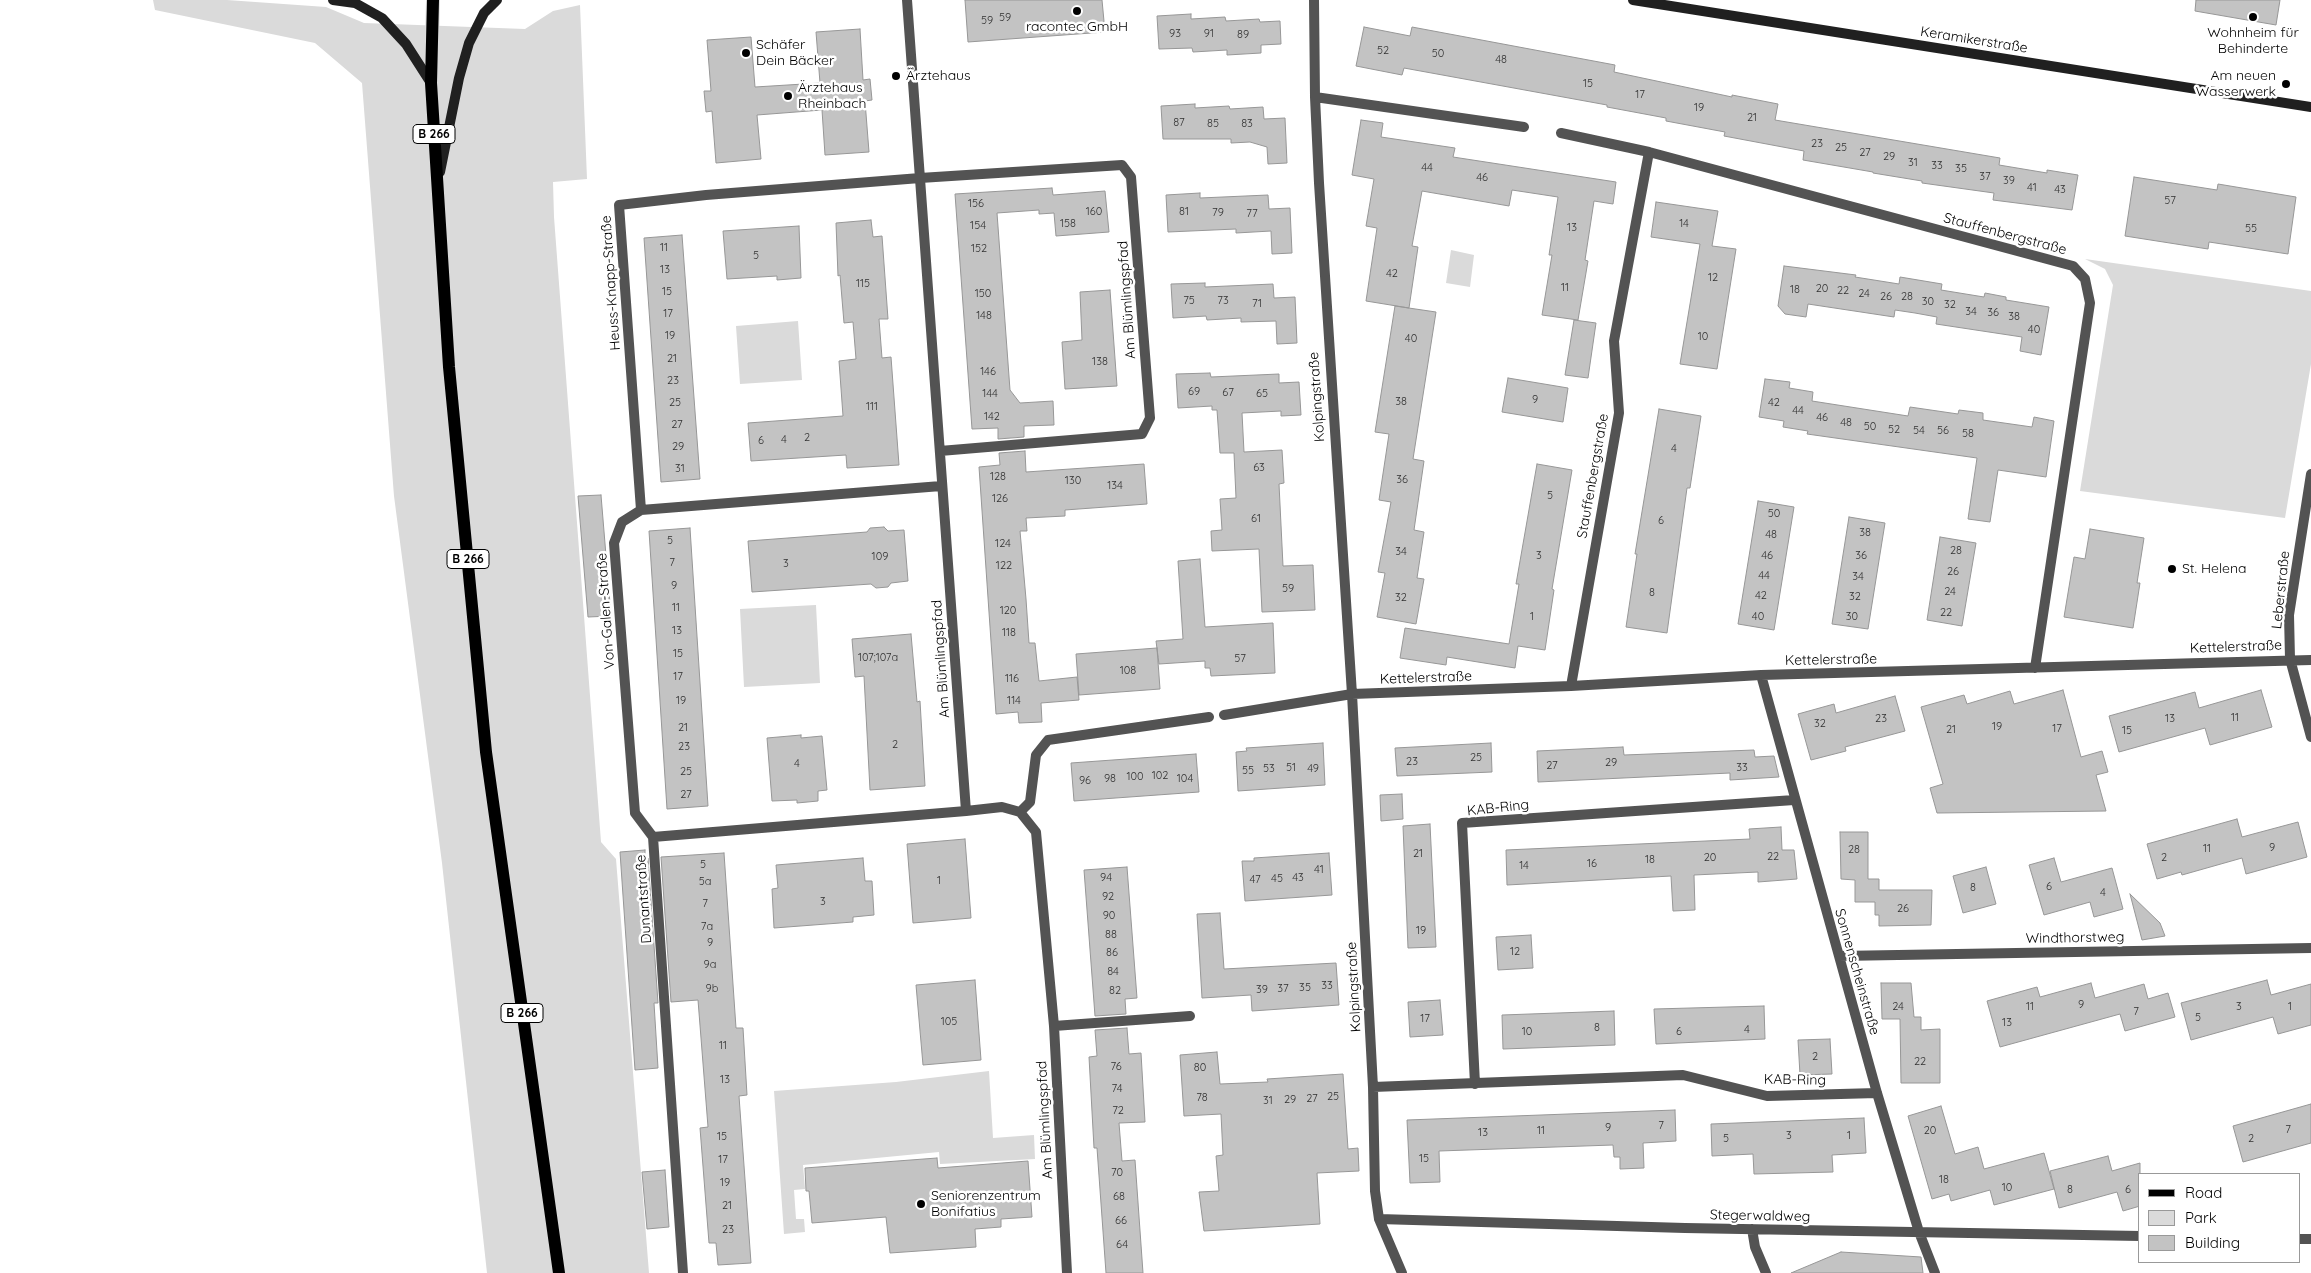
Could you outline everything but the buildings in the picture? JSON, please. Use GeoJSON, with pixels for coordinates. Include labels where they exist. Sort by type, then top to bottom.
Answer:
{"type":"FeatureCollection","features":[{"type":"Feature","properties":{"kind":"main road","name":"B 266"},"geometry":{"type":"LineString","coordinates":[[433,0],[431,83],[449,366],[486,752],[559,1273]]}},
{"type":"Feature","properties":{"kind":"street"},"geometry":{"type":"LineString","coordinates":[[333,0],[355,3],[382,18],[406,44],[431,83]]}},
{"type":"Feature","properties":{"kind":"street"},"geometry":{"type":"LineString","coordinates":[[437,185],[459,78],[469,43],[484,13],[497,0]]}},
{"type":"Feature","properties":{"kind":"street","name":"Am Blümlingspfad"},"geometry":{"type":"LineString","coordinates":[[907,0],[966,811]]}},
{"type":"Feature","properties":{"kind":"street","name":"Kolpingstraße"},"geometry":{"type":"LineString","coordinates":[[1314,0],[1315,97],[1329,364],[1352,694],[1373,1087],[1375,1191],[1379,1219],[1402,1273]]}},
{"type":"Feature","properties":{"kind":"street","name":"Keramikerstraße"},"geometry":{"type":"LineString","coordinates":[[1633,0],[2311,107]]}},
{"type":"Feature","properties":{"kind":"street"},"geometry":{"type":"LineString","coordinates":[[1315,97],[1524,127]]}},
{"type":"Feature","properties":{"kind":"street","name":"Stauffenbergstraße"},"geometry":{"type":"LineString","coordinates":[[1561,133],[1649,152],[2073,266],[2085,279],[2090,303],[2035,668]]}},
{"type":"Feature","properties":{"kind":"street","name":"Stauffenbergstraße"},"geometry":{"type":"LineString","coordinates":[[1571,686],[1619,413],[1614,341],[1649,152]]}},
{"type":"Feature","properties":{"kind":"street","name":"Am Blümlingspfad"},"geometry":{"type":"LineString","coordinates":[[920,178],[1122,165],[1131,177],[1150,418],[1142,434],[940,450]]}},
{"type":"Feature","properties":{"kind":"street","name":"Heuss-Knapp-Straße"},"geometry":{"type":"LineString","coordinates":[[641,510],[619,204],[920,178]]}},
{"type":"Feature","properties":{"kind":"street","name":"Leberstraße"},"geometry":{"type":"LineString","coordinates":[[2311,474],[2289,615],[2290,660],[2311,737]]}},
{"type":"Feature","properties":{"kind":"street"},"geometry":{"type":"LineString","coordinates":[[641,510],[941,486]]}},
{"type":"Feature","properties":{"kind":"street","name":"Von-Galen-Straße"},"geometry":{"type":"LineString","coordinates":[[641,510],[622,522],[614,544],[635,812],[653,837]]}},
{"type":"Feature","properties":{"kind":"street","name":"Kettelerstraße"},"geometry":{"type":"LineString","coordinates":[[1352,694],[1571,686],[1761,675],[2311,660]]}},
{"type":"Feature","properties":{"kind":"street","name":"Sonnenscheinstraße"},"geometry":{"type":"LineString","coordinates":[[1761,675],[1794,800],[1877,1093],[1919,1232],[1935,1273]]}},
{"type":"Feature","properties":{"kind":"street"},"geometry":{"type":"LineString","coordinates":[[1224,715],[1352,694]]}},
{"type":"Feature","properties":{"kind":"street"},"geometry":{"type":"LineString","coordinates":[[966,811],[1002,807],[1020,812],[1030,802],[1036,755],[1048,740],[1209,717]]}},
{"type":"Feature","properties":{"kind":"street","name":"KAB-Ring"},"geometry":{"type":"LineString","coordinates":[[1475,1084],[1462,823],[1794,800]]}},
{"type":"Feature","properties":{"kind":"street","name":"Dunantstraße"},"geometry":{"type":"LineString","coordinates":[[683,1273],[653,837],[966,811]]}},
{"type":"Feature","properties":{"kind":"street","name":"Am Blümlingspfad"},"geometry":{"type":"LineString","coordinates":[[1020,812],[1036,832],[1054,1026],[1067,1273]]}},
{"type":"Feature","properties":{"kind":"street","name":"Windthorstweg"},"geometry":{"type":"LineString","coordinates":[[1839,956],[2311,948]]}},
{"type":"Feature","properties":{"kind":"street"},"geometry":{"type":"LineString","coordinates":[[1054,1026],[1190,1016]]}},
{"type":"Feature","properties":{"kind":"street","name":"KAB-Ring"},"geometry":{"type":"LineString","coordinates":[[1373,1087],[1683,1075],[1767,1096],[1877,1093]]}},
{"type":"Feature","properties":{"kind":"street","name":"Stegerwaldweg"},"geometry":{"type":"LineString","coordinates":[[1379,1219],[1752,1229],[2138,1236]]}},
{"type":"Feature","properties":{"kind":"street"},"geometry":{"type":"LineString","coordinates":[[1752,1229],[1755,1247],[1766,1273]]}},
{"type":"Feature","properties":{"kind":"green space"},"geometry":{"type":"Polygon","coordinates":[[[153,0],[227,0],[326,7],[364,23],[525,29],[553,11],[580,5],[587,179],[553,182],[554,217],[601,842],[616,859],[649,1273],[487,1273],[442,863],[394,496],[362,83],[315,43],[155,10],[153,0]]]}},
{"type":"Feature","properties":{"kind":"green space"},"geometry":{"type":"Polygon","coordinates":[[[1451,250],[1474,255],[1470,287],[1446,283],[1451,250]]]}},
{"type":"Feature","properties":{"kind":"green space"},"geometry":{"type":"Polygon","coordinates":[[[2085,259],[2311,291],[2311,364],[2285,518],[2080,491],[2113,285],[2105,269],[2085,259]]]}},
{"type":"Feature","properties":{"kind":"green space"},"geometry":{"type":"Polygon","coordinates":[[[798,321],[802,380],[740,384],[736,326],[798,321]]]}},
{"type":"Feature","properties":{"kind":"green space"},"geometry":{"type":"Polygon","coordinates":[[[816,605],[820,683],[744,687],[740,609],[816,605]]]}},
{"type":"Feature","properties":{"kind":"green space"},"geometry":{"type":"Polygon","coordinates":[[[989,1071],[993,1138],[1034,1135],[1035,1159],[940,1164],[939,1152],[803,1165],[805,1189],[794,1190],[796,1219],[804,1219],[805,1232],[784,1234],[774,1091],[896,1082],[989,1071]]]}},
{"type":"Feature","properties":{"kind":"place","name":"racontec GmbH"},"geometry":{"type":"Point","coordinates":[1077,11]}},
{"type":"Feature","properties":{"kind":"place","name":"Wohnheim für Behinderte"},"geometry":{"type":"Point","coordinates":[2253,17]}},
{"type":"Feature","properties":{"kind":"place","name":"Schäfer Dein Bäcker"},"geometry":{"type":"Point","coordinates":[746,53]}},
{"type":"Feature","properties":{"kind":"place","name":"Ärztehaus"},"geometry":{"type":"Point","coordinates":[896,76]}},
{"type":"Feature","properties":{"kind":"place","name":"Am neuen Wasserwerk"},"geometry":{"type":"Point","coordinates":[2286,84]}},
{"type":"Feature","properties":{"kind":"place","name":"Ärztehaus Rheinbach"},"geometry":{"type":"Point","coordinates":[788,96]}},
{"type":"Feature","properties":{"kind":"place","name":"St. Helena"},"geometry":{"type":"Point","coordinates":[2172,569]}},
{"type":"Feature","properties":{"kind":"place","name":"Seniorenzentrum Bonifatius"},"geometry":{"type":"Point","coordinates":[921,1204]}}]}
